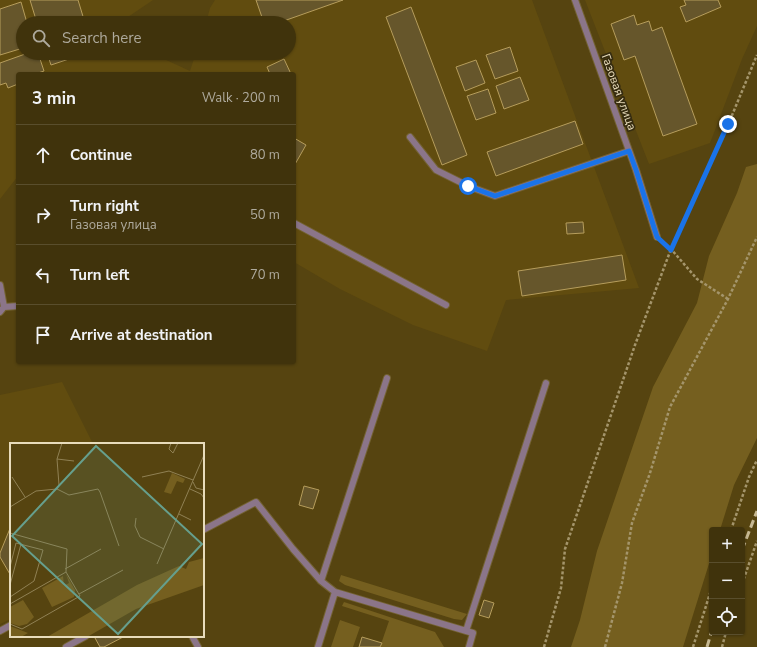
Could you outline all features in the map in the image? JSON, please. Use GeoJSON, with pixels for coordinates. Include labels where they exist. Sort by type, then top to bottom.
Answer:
{"type":"FeatureCollection","features":[{"type":"Feature","properties":{"kind":"lane","name":"Газовая улица"},"geometry":{"type":"LineString","coordinates":[[575,0],[636,170],[657,237]]}},
{"type":"Feature","properties":{"kind":"lane"},"geometry":{"type":"LineString","coordinates":[[410,137],[436,170],[468,186],[495,196],[629,151]]}},
{"type":"Feature","properties":{"kind":"lane"},"geometry":{"type":"LineString","coordinates":[[296,224],[446,305]]}},
{"type":"Feature","properties":{"kind":"lane"},"geometry":{"type":"LineString","coordinates":[[0,285],[2,309],[16,306]]}},
{"type":"Feature","properties":{"kind":"lane"},"geometry":{"type":"LineString","coordinates":[[321,581],[387,378]]}},
{"type":"Feature","properties":{"kind":"lane"},"geometry":{"type":"LineString","coordinates":[[466,630],[546,383]]}},
{"type":"Feature","properties":{"kind":"lane"},"geometry":{"type":"LineString","coordinates":[[204,529],[256,502],[293,549],[321,581],[335,592],[466,630],[473,633],[469,647]]}},
{"type":"Feature","properties":{"kind":"lane"},"geometry":{"type":"LineString","coordinates":[[318,647],[335,592]]}},
{"type":"Feature","properties":{"kind":"lane"},"geometry":{"type":"LineString","coordinates":[[0,631],[10,626]]}},
{"type":"Feature","properties":{"kind":"lane"},"geometry":{"type":"LineString","coordinates":[[66,647],[84,637]]}},
{"type":"Feature","properties":{"kind":"lane"},"geometry":{"type":"LineString","coordinates":[[193,637],[198,647]]}},
{"type":"Feature","properties":{"kind":"path"},"geometry":{"type":"LineString","coordinates":[[544,647],[561,588],[565,549],[635,345],[671,250],[728,124],[757,55]]}},
{"type":"Feature","properties":{"kind":"path"},"geometry":{"type":"LineString","coordinates":[[657,237],[697,279],[728,299]]}},
{"type":"Feature","properties":{"kind":"path"},"geometry":{"type":"LineString","coordinates":[[605,647],[622,583],[632,522],[650,473],[670,407],[728,299],[757,237]]}},
{"type":"Feature","properties":{"kind":"path"},"geometry":{"type":"LineString","coordinates":[[732,527],[749,477],[757,460]]}},
{"type":"Feature","properties":{"kind":"path"},"geometry":{"type":"LineString","coordinates":[[745,575],[757,541]]}},
{"type":"Feature","properties":{"kind":"path"},"geometry":{"type":"LineString","coordinates":[[693,647],[709,596]]}},
{"type":"Feature","properties":{"kind":"path"},"geometry":{"type":"LineString","coordinates":[[722,647],[725,635]]}},
{"type":"Feature","properties":{"kind":"shaded area"},"geometry":{"type":"Polygon","coordinates":[[[0,0],[153,0],[129,16],[16,16],[16,60],[166,60],[190,71],[194,60],[296,60],[296,16],[208,16],[210,8],[215,0],[532,0],[639,288],[506,300],[487,351],[413,325],[340,289],[296,263],[296,72],[16,72],[16,179],[0,199],[0,0]]]}},
{"type":"Feature","properties":{"kind":"shaded area"},"geometry":{"type":"Polygon","coordinates":[[[585,0],[757,0],[757,26],[742,59],[710,143],[649,164],[585,0]]]}},
{"type":"Feature","properties":{"kind":"shaded area"},"geometry":{"type":"Polygon","coordinates":[[[757,164],[757,438],[734,485],[721,527],[709,527],[709,564],[683,647],[571,647],[580,620],[597,551],[653,387],[697,303],[709,256],[737,193],[746,167],[757,164]]]}},
{"type":"Feature","properties":{"kind":"shaded area"},"geometry":{"type":"Polygon","coordinates":[[[62,382],[92,443],[10,443],[10,619],[0,624],[0,395],[62,382]]]}},
{"type":"Feature","properties":{"kind":"shaded area"},"geometry":{"type":"Polygon","coordinates":[[[341,575],[467,614],[462,620],[454,619],[345,585],[339,581],[341,575]]]}},
{"type":"Feature","properties":{"kind":"shaded area"},"geometry":{"type":"Polygon","coordinates":[[[344,602],[435,632],[444,647],[380,647],[389,621],[342,606],[344,602]]]}},
{"type":"Feature","properties":{"kind":"shaded area"},"geometry":{"type":"Polygon","coordinates":[[[340,620],[360,627],[353,647],[331,647],[340,620]]]}},
{"type":"Feature","properties":{"kind":"building"},"geometry":{"type":"Polygon","coordinates":[[[30,0],[78,0],[83,16],[35,16],[30,0]]]}},
{"type":"Feature","properties":{"kind":"building"},"geometry":{"type":"Polygon","coordinates":[[[256,0],[343,0],[296,17],[262,16],[256,0]]]}},
{"type":"Feature","properties":{"kind":"building"},"geometry":{"type":"Polygon","coordinates":[[[684,0],[718,0],[721,7],[686,22],[680,7],[686,5],[684,0]]]}},
{"type":"Feature","properties":{"kind":"building"},"geometry":{"type":"Polygon","coordinates":[[[21,2],[25,16],[16,16],[16,50],[0,55],[0,9],[21,2]]]}},
{"type":"Feature","properties":{"kind":"building"},"geometry":{"type":"Polygon","coordinates":[[[411,7],[467,155],[442,165],[386,17],[411,7]]]}},
{"type":"Feature","properties":{"kind":"building"},"geometry":{"type":"Polygon","coordinates":[[[634,15],[637,25],[649,21],[652,31],[662,27],[697,124],[663,136],[635,56],[624,60],[611,24],[634,15]]]}},
{"type":"Feature","properties":{"kind":"building"},"geometry":{"type":"Polygon","coordinates":[[[510,47],[518,71],[495,79],[486,55],[510,47]]]}},
{"type":"Feature","properties":{"kind":"building"},"geometry":{"type":"Polygon","coordinates":[[[16,57],[16,60],[40,60],[44,71],[16,72],[16,85],[8,88],[6,83],[0,85],[0,63],[16,57]]]}},
{"type":"Feature","properties":{"kind":"building"},"geometry":{"type":"Polygon","coordinates":[[[49,60],[66,60],[51,65],[49,60]]]}},
{"type":"Feature","properties":{"kind":"building"},"geometry":{"type":"Polygon","coordinates":[[[284,60],[290,72],[269,72],[267,67],[284,60]]]}},
{"type":"Feature","properties":{"kind":"building"},"geometry":{"type":"Polygon","coordinates":[[[476,60],[485,83],[465,91],[456,67],[476,60]]]}},
{"type":"Feature","properties":{"kind":"building"},"geometry":{"type":"Polygon","coordinates":[[[520,77],[529,100],[504,109],[496,86],[520,77]]]}},
{"type":"Feature","properties":{"kind":"building"},"geometry":{"type":"Polygon","coordinates":[[[488,89],[496,113],[476,120],[467,96],[488,89]]]}},
{"type":"Feature","properties":{"kind":"building"},"geometry":{"type":"Polygon","coordinates":[[[575,121],[583,144],[496,176],[487,152],[575,121]]]}},
{"type":"Feature","properties":{"kind":"building"},"geometry":{"type":"Polygon","coordinates":[[[296,139],[306,145],[296,162],[296,139]]]}},
{"type":"Feature","properties":{"kind":"building"},"geometry":{"type":"Polygon","coordinates":[[[583,222],[584,233],[567,234],[566,223],[583,222]]]}},
{"type":"Feature","properties":{"kind":"building"},"geometry":{"type":"Polygon","coordinates":[[[622,255],[626,280],[522,296],[518,271],[622,255]]]}},
{"type":"Feature","properties":{"kind":"building"},"geometry":{"type":"Polygon","coordinates":[[[304,486],[319,490],[313,509],[299,505],[304,486]]]}},
{"type":"Feature","properties":{"kind":"building"},"geometry":{"type":"Polygon","coordinates":[[[10,528],[10,574],[0,557],[0,553],[10,528]]]}},
{"type":"Feature","properties":{"kind":"building"},"geometry":{"type":"Polygon","coordinates":[[[484,600],[494,603],[489,618],[479,615],[484,600]]]}},
{"type":"Feature","properties":{"kind":"building"},"geometry":{"type":"Polygon","coordinates":[[[123,637],[104,647],[100,647],[95,638],[123,637]]]}},
{"type":"Feature","properties":{"kind":"building"},"geometry":{"type":"Polygon","coordinates":[[[362,637],[382,643],[380,647],[359,647],[362,637]]]}},
{"type":"Feature","properties":{"kind":"railway"},"geometry":{"type":"LineString","coordinates":[[745,542],[757,511]]}},
{"type":"Feature","properties":{"kind":"railway"},"geometry":{"type":"LineString","coordinates":[[707,647],[711,635]]}},
{"type":"Feature","properties":{"kind":"route"},"geometry":{"type":"LineString","coordinates":[[468,186],[495,196],[629,151],[657,237],[671,250],[728,124]]}}]}
